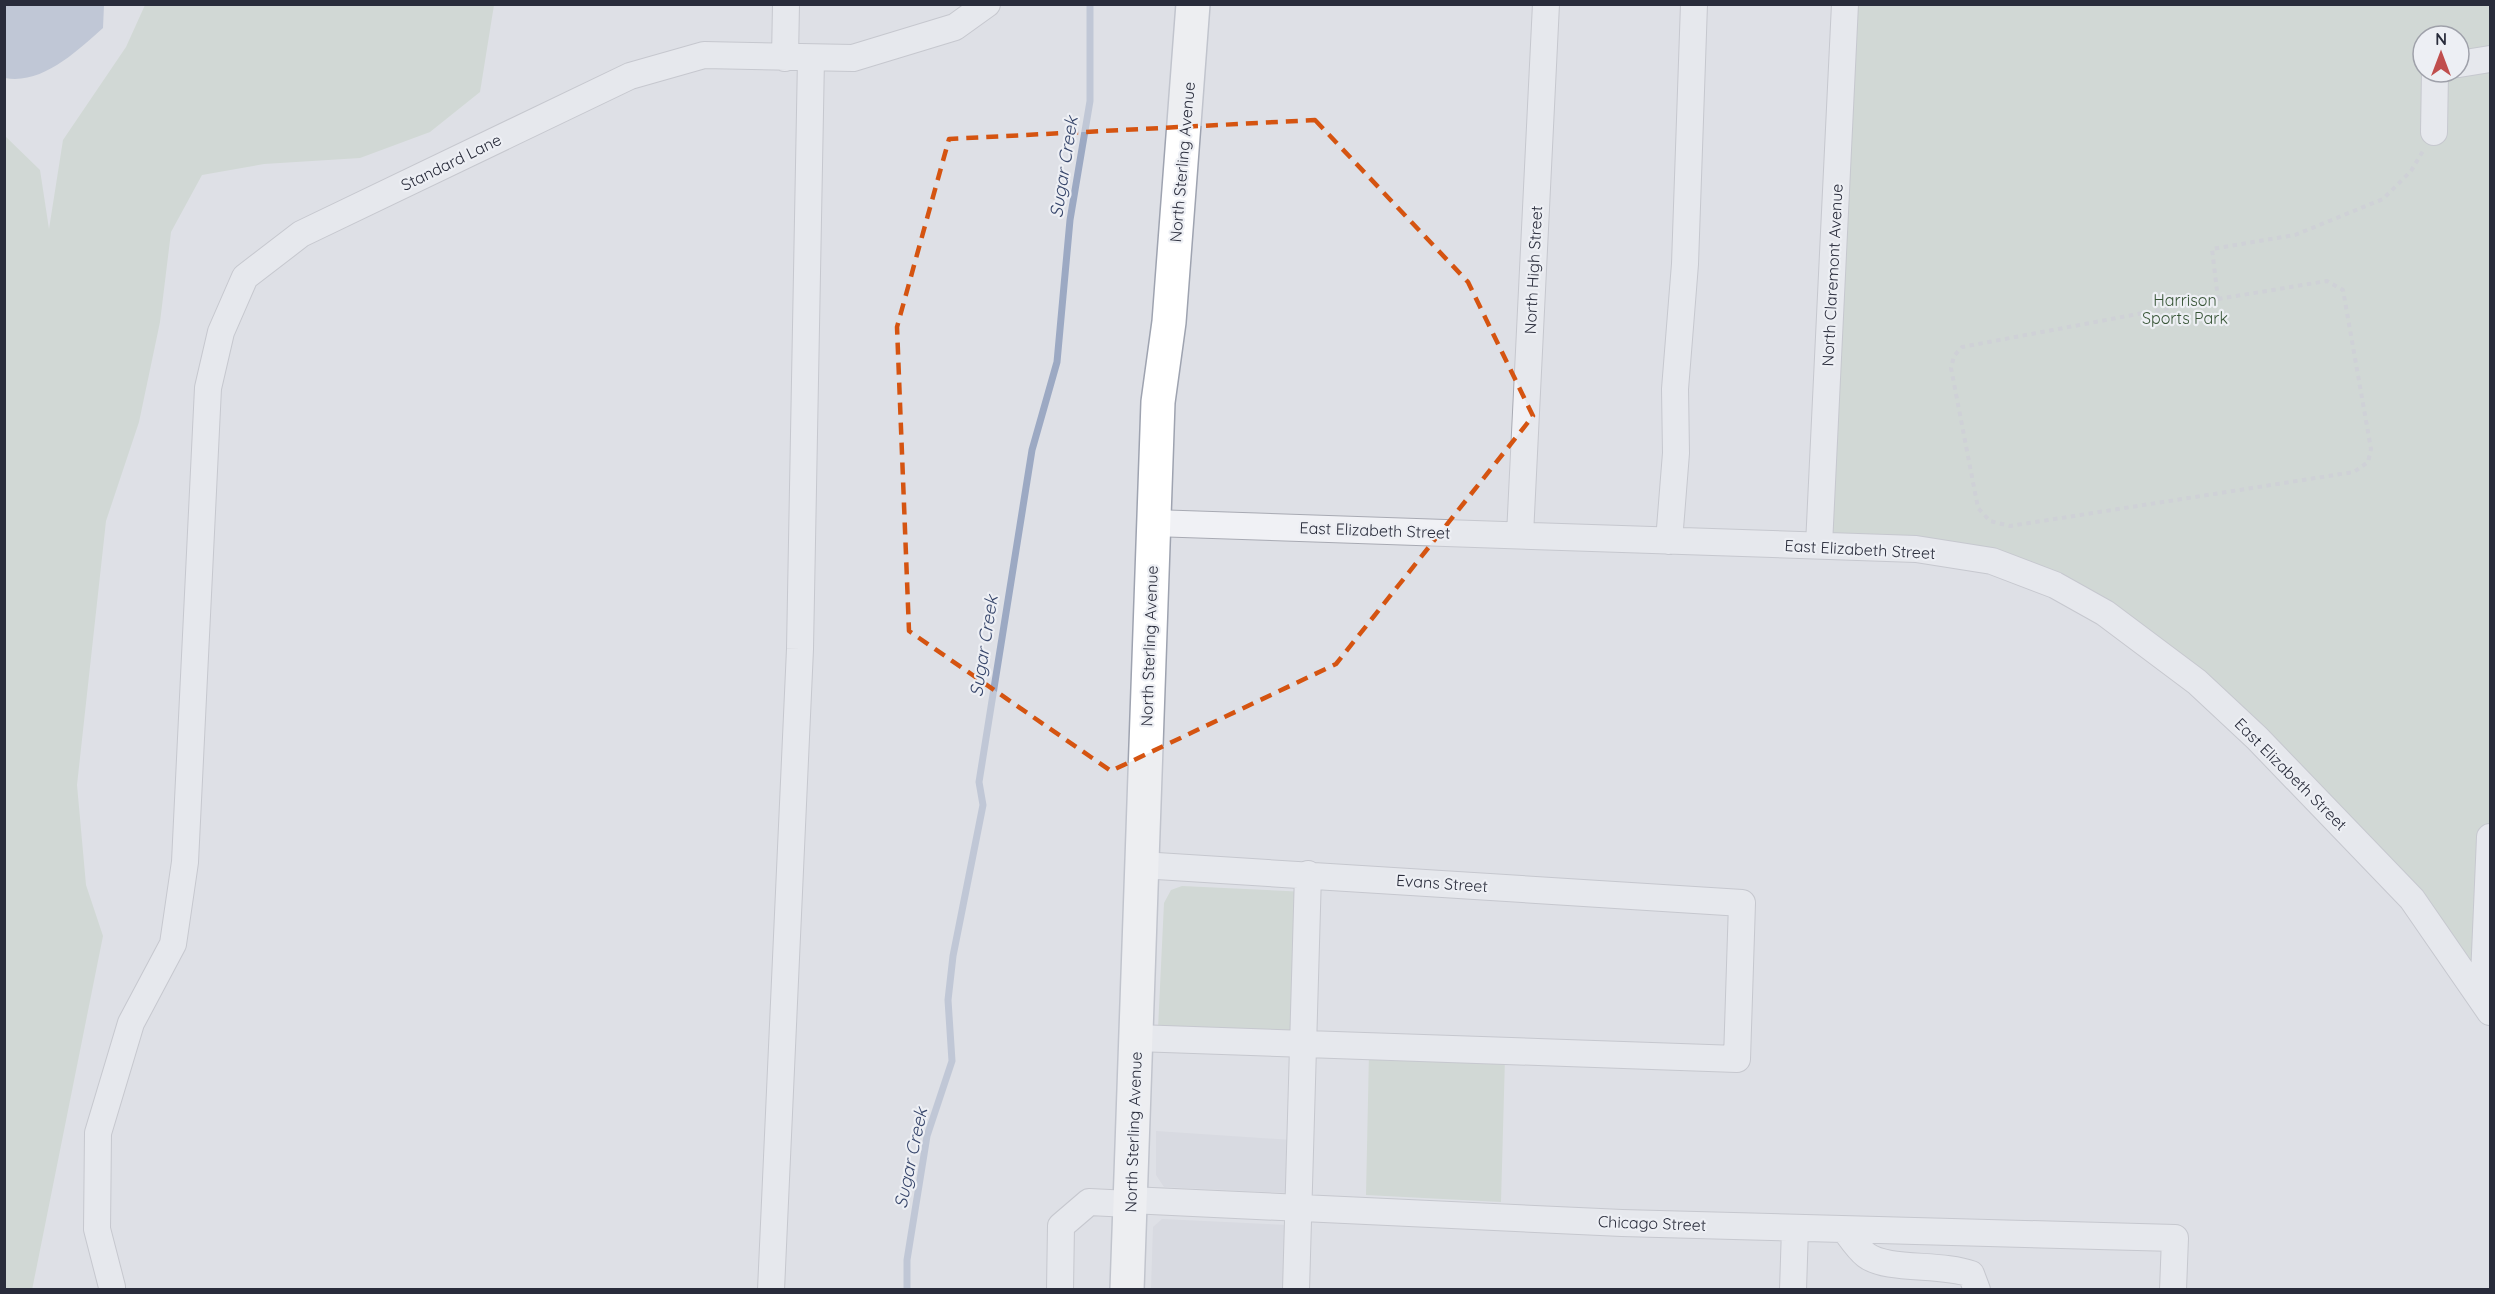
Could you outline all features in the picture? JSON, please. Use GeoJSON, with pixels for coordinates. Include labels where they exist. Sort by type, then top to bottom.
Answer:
{"type":"FeatureCollection","features":[{"type":"Feature","properties":{"kind":"main road","name":"North Sterling Avenue"},"geometry":{"type":"LineString","coordinates":[[1127,1290],[1158,402],[1169,322],[1193,4]]}},
{"type":"Feature","properties":{"kind":"street"},"geometry":{"type":"LineString","coordinates":[[785,58],[786,4]]}},
{"type":"Feature","properties":{"kind":"street","name":"Standard Lane"},"geometry":{"type":"LineString","coordinates":[[112,1287],[98,1229],[98,1132],[131,1023],[173,944],[185,862],[208,388],[220,332],[245,277],[301,234],[630,76],[704,55],[853,58],[955,27],[987,4]]}},
{"type":"Feature","properties":{"kind":"street","name":"North High Street"},"geometry":{"type":"LineString","coordinates":[[1520,535],[1546,4]]}},
{"type":"Feature","properties":{"kind":"street"},"geometry":{"type":"LineString","coordinates":[[1670,541],[1676,453],[1675,389],[1685,264],[1694,4]]}},
{"type":"Feature","properties":{"kind":"street","name":"North Claremont Avenue"},"geometry":{"type":"LineString","coordinates":[[1820,545],[1845,4]]}},
{"type":"Feature","properties":{"kind":"street"},"geometry":{"type":"LineString","coordinates":[[771,1290],[800,649],[811,58]]}},
{"type":"Feature","properties":{"kind":"street"},"geometry":{"type":"LineString","coordinates":[[2471,62],[2490,59]]}},
{"type":"Feature","properties":{"kind":"street"},"geometry":{"type":"LineString","coordinates":[[2434,132],[2435,84]]}},
{"type":"Feature","properties":{"kind":"street","name":"East Elizabeth Street"},"geometry":{"type":"LineString","coordinates":[[1153,523],[1916,549],[1992,561],[2055,585],[2105,613],[2197,682],[2257,738],[2412,898],[2487,1006]]}},
{"type":"Feature","properties":{"kind":"street"},"geometry":{"type":"LineString","coordinates":[[2487,1006],[2490,837]]}},
{"type":"Feature","properties":{"kind":"street","name":"Evans Street"},"geometry":{"type":"LineString","coordinates":[[1141,865],[1742,903],[1737,1059],[1303,1043]]}},
{"type":"Feature","properties":{"kind":"street"},"geometry":{"type":"LineString","coordinates":[[1296,1290],[1308,874]]}},
{"type":"Feature","properties":{"kind":"street"},"geometry":{"type":"LineString","coordinates":[[1136,1038],[1303,1043]]}},
{"type":"Feature","properties":{"kind":"street","name":"Chicago Street"},"geometry":{"type":"LineString","coordinates":[[1060,1290],[1061,1226],[1089,1202],[1845,1230],[2175,1238],[2173,1290]]}},
{"type":"Feature","properties":{"kind":"street"},"geometry":{"type":"LineString","coordinates":[[1793,1290],[1795,1228]]}},
{"type":"Feature","properties":{"kind":"street"},"geometry":{"type":"LineString","coordinates":[[1845,1230],[1865,1255],[1877,1262],[1956,1268],[1971,1274],[1977,1290]]}},
{"type":"Feature","properties":{"kind":"path"},"geometry":{"type":"LineString","coordinates":[[2218,299],[2212,249],[2295,235],[2383,199],[2411,171],[2434,132]]}},
{"type":"Feature","properties":{"kind":"path"},"geometry":{"type":"LineString","coordinates":[[2327,281],[2343,290],[2370,448],[2368,462],[2354,472],[2010,526],[1990,521],[1977,508],[1951,368],[1954,356],[1962,347],[2218,299],[2327,281]]}},
{"type":"Feature","properties":{"kind":"highlighted area"},"geometry":{"type":"Polygon","coordinates":[[[1315,120],[1468,282],[1533,416],[1336,664],[1111,771],[909,631],[897,327],[949,139],[1315,120]]]}},
{"type":"Feature","properties":{"kind":"shaded area"},"geometry":{"type":"Polygon","coordinates":[[[1156,1131],[1292,1140],[1290,1193],[1164,1187],[1156,1175],[1156,1131]]]}},
{"type":"Feature","properties":{"kind":"shaded area"},"geometry":{"type":"Polygon","coordinates":[[[1162,1219],[1288,1225],[1287,1289],[1151,1290],[1153,1227],[1162,1219]]]}},
{"type":"Feature","properties":{"kind":"green space"},"geometry":{"type":"Polygon","coordinates":[[[145,5],[494,5],[480,92],[430,132],[360,158],[264,164],[202,175],[171,232],[160,322],[139,422],[106,521],[77,785],[86,885],[103,936],[32,1290],[4,1289],[4,135],[40,170],[49,229],[63,140],[126,47],[145,5]]]}},
{"type":"Feature","properties":{"kind":"green space","name":"Harrison Sports Park"},"geometry":{"type":"Polygon","coordinates":[[[1845,5],[2490,5],[2490,834],[2483,1000],[2412,899],[2197,682],[1992,561],[1819,545],[1845,5]]]}},
{"type":"Feature","properties":{"kind":"green space"},"geometry":{"type":"Polygon","coordinates":[[[1182,886],[1307,892],[1300,1036],[1158,1029],[1164,903],[1171,890],[1182,886]]]}},
{"type":"Feature","properties":{"kind":"green space"},"geometry":{"type":"Polygon","coordinates":[[[1369,1052],[1505,1057],[1501,1202],[1366,1195],[1369,1052]]]}},
{"type":"Feature","properties":{"kind":"water"},"geometry":{"type":"Polygon","coordinates":[[[4,5],[104,5],[103,28],[70,56],[45,71],[19,79],[5,78],[4,5]]]}},
{"type":"Feature","properties":{"kind":"waterway","name":"Sugar Creek"},"geometry":{"type":"LineString","coordinates":[[907,1290],[907,1260],[927,1136],[952,1061],[948,1000],[953,956],[983,805],[979,782],[1032,450],[1057,362],[1070,220],[1090,101],[1090,4]]}}]}
